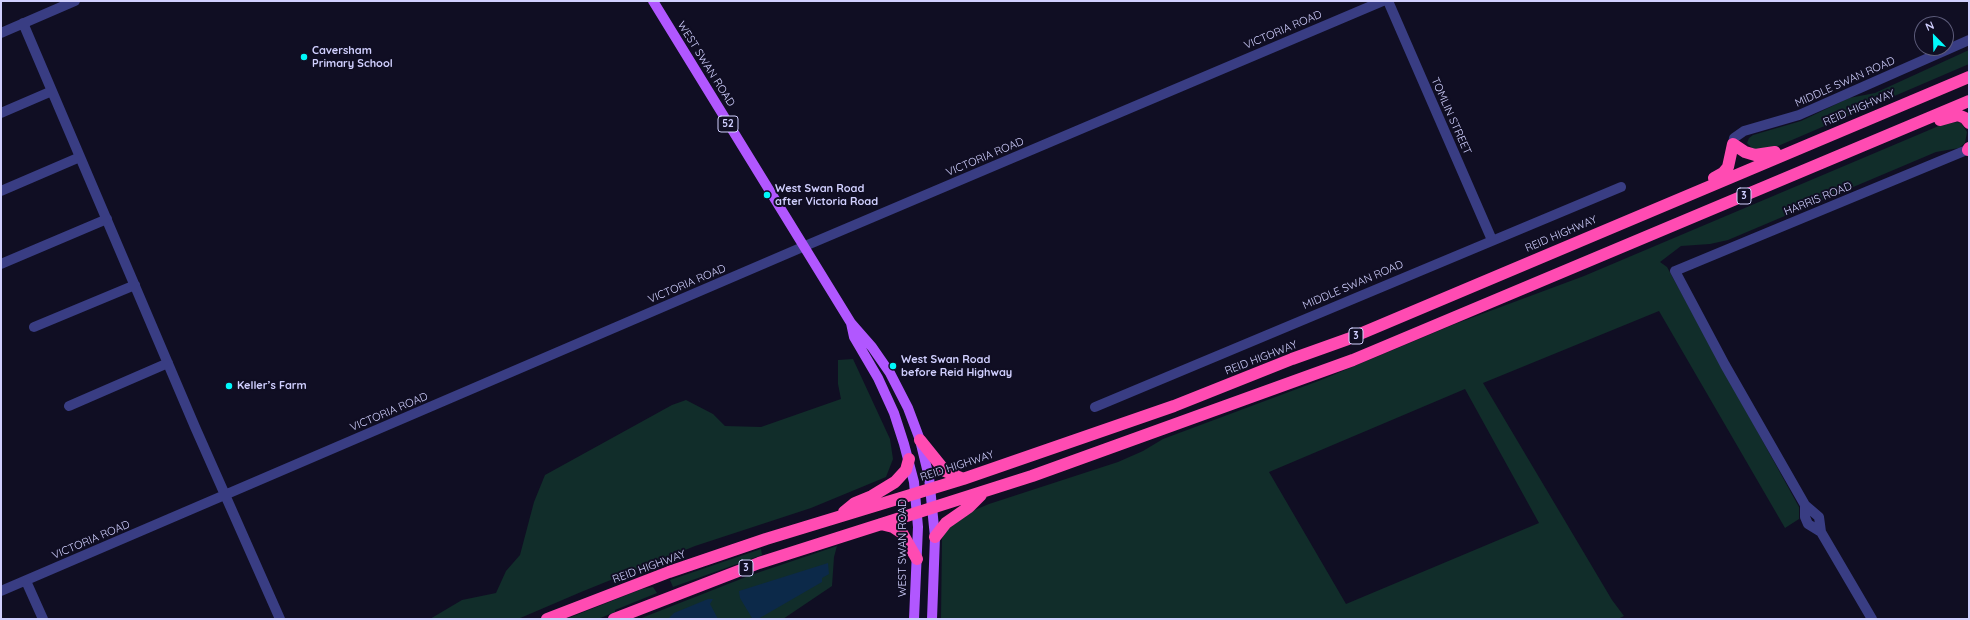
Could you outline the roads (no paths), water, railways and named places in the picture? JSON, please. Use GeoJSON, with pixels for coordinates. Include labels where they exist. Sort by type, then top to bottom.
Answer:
{"type":"FeatureCollection","features":[{"type":"Feature","properties":{"kind":"highway","name":"REID HIGHWAY"},"geometry":{"type":"LineString","coordinates":[[547,619],[669,572],[766,539],[916,494],[1174,406],[1292,359],[1348,339],[1969,76]]}},
{"type":"Feature","properties":{"kind":"highway","name":"3"},"geometry":{"type":"LineString","coordinates":[[614,619],[759,563],[984,493],[1133,441],[1353,360],[1969,101]]}},
{"type":"Feature","properties":{"kind":"highway"},"geometry":{"type":"LineString","coordinates":[[1878,140],[1958,115],[1969,123]]}},
{"type":"Feature","properties":{"kind":"highway"},"geometry":{"type":"LineString","coordinates":[[1673,201],[1723,173],[1729,164],[1733,144],[1750,154],[1762,155],[1819,139]]}},
{"type":"Feature","properties":{"kind":"highway"},"geometry":{"type":"LineString","coordinates":[[920,440],[945,471],[963,478]]}},
{"type":"Feature","properties":{"kind":"highway"},"geometry":{"type":"LineString","coordinates":[[840,516],[855,502],[872,496],[895,482],[906,470],[909,459]]}},
{"type":"Feature","properties":{"kind":"highway"},"geometry":{"type":"LineString","coordinates":[[935,537],[946,523],[969,507],[984,493]]}},
{"type":"Feature","properties":{"kind":"highway"},"geometry":{"type":"LineString","coordinates":[[881,524],[893,527],[902,533],[917,560]]}},
{"type":"Feature","properties":{"kind":"main road","name":"WEST SWAN ROAD"},"geometry":{"type":"LineString","coordinates":[[653,1],[851,323],[872,347],[890,373],[908,408],[920,440],[930,488],[935,537],[932,619]]}},
{"type":"Feature","properties":{"kind":"main road","name":"WEST SWAN ROAD"},"geometry":{"type":"LineString","coordinates":[[851,323],[854,337],[878,378],[894,413],[909,459],[916,494],[917,513],[917,560],[914,619]]}},
{"type":"Feature","properties":{"kind":"street"},"geometry":{"type":"LineString","coordinates":[[1,33],[75,1]]}},
{"type":"Feature","properties":{"kind":"street","name":"VICTORIA ROAD"},"geometry":{"type":"LineString","coordinates":[[1,591],[805,246],[1383,1]]}},
{"type":"Feature","properties":{"kind":"street","name":"TOMLIN STREET"},"geometry":{"type":"LineString","coordinates":[[1388,1],[1492,240]]}},
{"type":"Feature","properties":{"kind":"street"},"geometry":{"type":"LineString","coordinates":[[23,23],[168,363],[280,619]]}},
{"type":"Feature","properties":{"kind":"street","name":"MIDDLE SWAN ROAD"},"geometry":{"type":"LineString","coordinates":[[1733,144],[1734,138],[1744,132],[1799,116],[1969,40]]}},
{"type":"Feature","properties":{"kind":"street"},"geometry":{"type":"LineString","coordinates":[[1,113],[52,91]]}},
{"type":"Feature","properties":{"kind":"street","name":"HARRIS ROAD"},"geometry":{"type":"LineString","coordinates":[[1872,619],[1821,532],[1819,517],[1805,505],[1725,365],[1675,271],[1969,149]]}},
{"type":"Feature","properties":{"kind":"street"},"geometry":{"type":"LineString","coordinates":[[1,191],[80,157]]}},
{"type":"Feature","properties":{"kind":"street","name":"MIDDLE SWAN ROAD"},"geometry":{"type":"LineString","coordinates":[[1095,407],[1621,187]]}},
{"type":"Feature","properties":{"kind":"street"},"geometry":{"type":"LineString","coordinates":[[1,264],[106,219]]}},
{"type":"Feature","properties":{"kind":"street"},"geometry":{"type":"LineString","coordinates":[[34,328],[135,285]]}},
{"type":"Feature","properties":{"kind":"street"},"geometry":{"type":"LineString","coordinates":[[69,406],[168,363]]}},
{"type":"Feature","properties":{"kind":"street"},"geometry":{"type":"LineString","coordinates":[[26,581],[42,619]]}},
{"type":"Feature","properties":{"kind":"water"},"geometry":{"type":"Polygon","coordinates":[[[828,563],[829,574],[822,578],[822,582],[758,619],[752,618],[740,598],[739,591],[828,563]]]}},
{"type":"Feature","properties":{"kind":"water"},"geometry":{"type":"Polygon","coordinates":[[[708,599],[713,599],[710,604],[718,619],[668,619],[674,613],[708,599]]]}},
{"type":"Feature","properties":{"kind":"place","name":"Caversham Primary School"},"geometry":{"type":"Point","coordinates":[304,57]}},
{"type":"Feature","properties":{"kind":"place","name":"West Swan Road after Victoria Road"},"geometry":{"type":"Point","coordinates":[767,195]}},
{"type":"Feature","properties":{"kind":"place","name":"West Swan Road before Reid Highway"},"geometry":{"type":"Point","coordinates":[893,366]}},
{"type":"Feature","properties":{"kind":"place","name":"Keller’s Farm"},"geometry":{"type":"Point","coordinates":[229,386]}}]}
